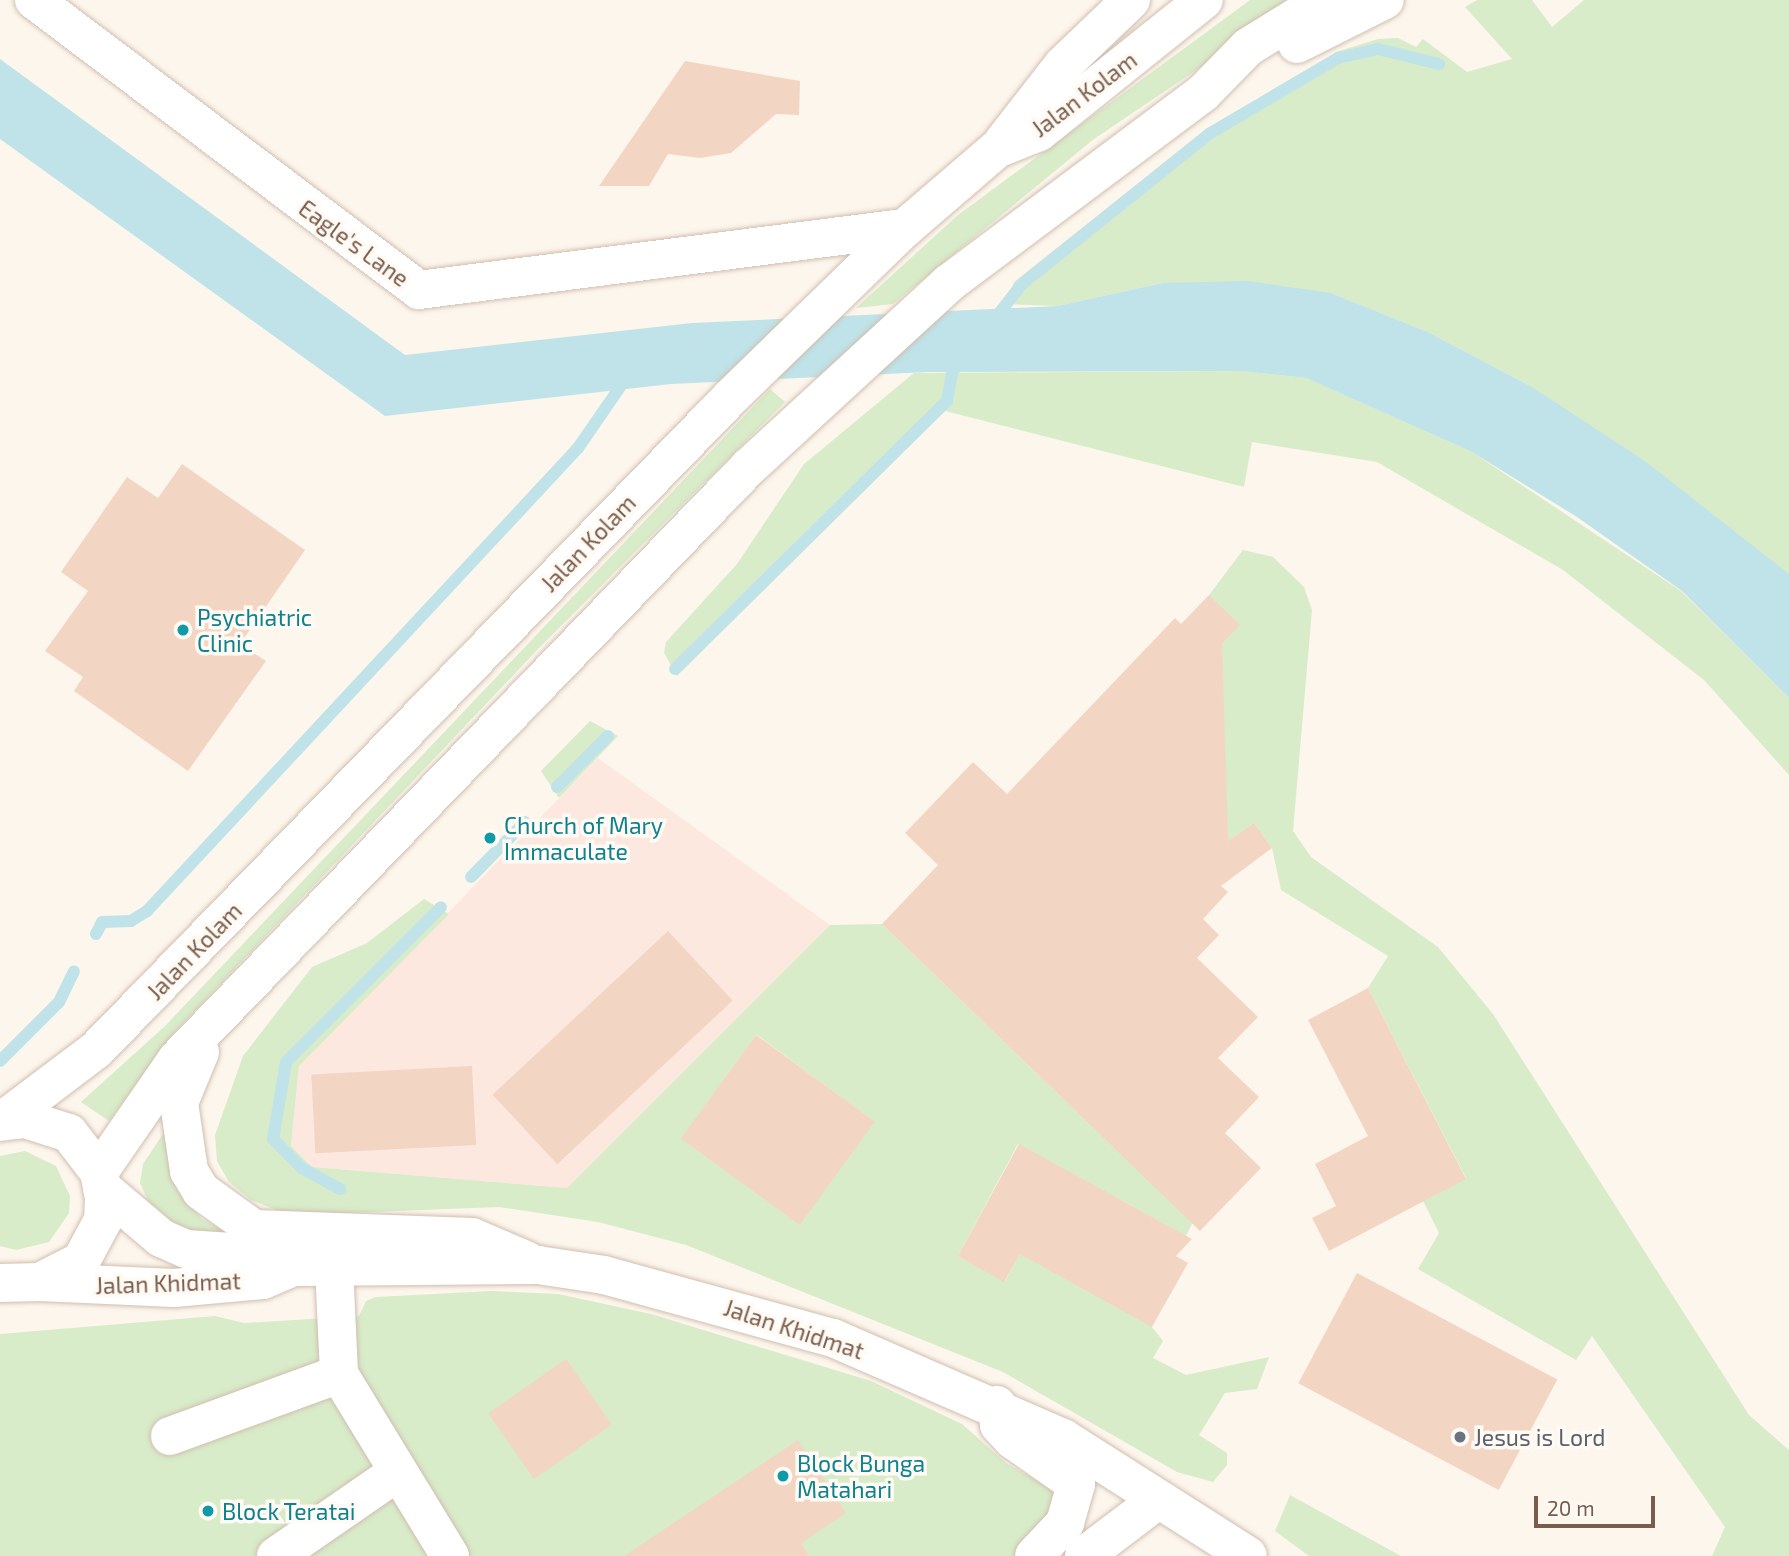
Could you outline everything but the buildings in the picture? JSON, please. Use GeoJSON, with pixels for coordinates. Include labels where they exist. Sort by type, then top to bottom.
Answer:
{"type":"FeatureCollection","features":[{"type":"Feature","properties":{"kind":"main road","name":"Eagle's Lane"},"geometry":{"type":"LineString","coordinates":[[34,0],[419,290],[905,228]]}},
{"type":"Feature","properties":{"kind":"main road"},"geometry":{"type":"LineString","coordinates":[[997,149],[1063,65],[1131,0]]}},
{"type":"Feature","properties":{"kind":"main road","name":"Jalan Kolam"},"geometry":{"type":"LineString","coordinates":[[1,1122],[96,1050],[145,1002],[730,398],[905,228],[997,149],[1038,132],[1204,0]]}},
{"type":"Feature","properties":{"kind":"main road"},"geometry":{"type":"LineString","coordinates":[[40,1282],[81,1261],[103,1220],[100,1180],[177,1059],[482,738],[830,390],[949,283],[1203,93],[1248,47],[1324,0]]}},
{"type":"Feature","properties":{"kind":"main road"},"geometry":{"type":"LineString","coordinates":[[1203,93],[1229,86],[1319,29],[1385,0]]}},
{"type":"Feature","properties":{"kind":"main road"},"geometry":{"type":"LineString","coordinates":[[215,1018],[179,1103],[189,1171],[201,1191],[227,1211],[254,1229],[472,1237],[538,1265]]}},
{"type":"Feature","properties":{"kind":"main road","name":"Jalan Khidmat"},"geometry":{"type":"LineString","coordinates":[[1,1122],[48,1123],[69,1133],[100,1180],[161,1238],[186,1249],[262,1254],[293,1267],[538,1265],[741,1310],[833,1338],[997,1405],[1159,1499],[1248,1556]]}},
{"type":"Feature","properties":{"kind":"main road","name":"Jalan Khidmat"},"geometry":{"type":"LineString","coordinates":[[0,1284],[40,1282],[174,1288],[263,1280],[293,1267]]}},
{"type":"Feature","properties":{"kind":"main road"},"geometry":{"type":"LineString","coordinates":[[334,1268],[339,1374],[395,1474],[450,1556]]}},
{"type":"Feature","properties":{"kind":"main road"},"geometry":{"type":"LineString","coordinates":[[170,1436],[339,1374]]}},
{"type":"Feature","properties":{"kind":"main road"},"geometry":{"type":"LineString","coordinates":[[997,1405],[999,1425],[1013,1440],[1076,1484],[1065,1523],[1034,1556]]}},
{"type":"Feature","properties":{"kind":"main road"},"geometry":{"type":"LineString","coordinates":[[276,1556],[395,1474]]}},
{"type":"Feature","properties":{"kind":"main road"},"geometry":{"type":"LineString","coordinates":[[1084,1556],[1159,1499]]}},
{"type":"Feature","properties":{"kind":"shaded area"},"geometry":{"type":"Polygon","coordinates":[[[598,758],[830,925],[567,1188],[312,1167],[291,1146],[299,1066],[598,758]]]}},
{"type":"Feature","properties":{"kind":"green space"},"geometry":{"type":"Polygon","coordinates":[[[1250,0],[1300,0],[1094,139],[893,304],[856,308],[958,215],[1250,0]]]}},
{"type":"Feature","properties":{"kind":"green space"},"geometry":{"type":"Polygon","coordinates":[[[1477,0],[1532,0],[1552,27],[1584,0],[1789,0],[1789,574],[1532,387],[1428,332],[1331,293],[1162,283],[1058,306],[1005,304],[1014,282],[1205,130],[1339,51],[1378,39],[1398,38],[1416,47],[1423,39],[1467,72],[1512,59],[1465,7],[1477,0]]]}},
{"type":"Feature","properties":{"kind":"green space"},"geometry":{"type":"Polygon","coordinates":[[[1242,371],[1306,378],[1472,452],[1681,591],[1789,698],[1789,775],[1704,680],[1563,570],[1377,462],[1252,442],[1244,487],[945,411],[677,676],[664,653],[666,642],[737,564],[804,464],[914,373],[1242,371]]]}},
{"type":"Feature","properties":{"kind":"green space"},"geometry":{"type":"Polygon","coordinates":[[[770,389],[785,402],[539,648],[173,1034],[109,1121],[81,1102],[165,1026],[770,389]]]}},
{"type":"Feature","properties":{"kind":"green space"},"geometry":{"type":"Polygon","coordinates":[[[1243,550],[1273,557],[1304,587],[1312,610],[1293,831],[1311,857],[1438,947],[1493,1014],[1749,1415],[1789,1450],[1789,1556],[1712,1556],[1725,1527],[1592,1336],[1576,1360],[1418,1269],[1439,1233],[1423,1201],[1466,1178],[1368,988],[1388,956],[1281,890],[1272,848],[1254,823],[1227,842],[1209,595],[1243,550]]]}},
{"type":"Feature","properties":{"kind":"green space"},"geometry":{"type":"Polygon","coordinates":[[[590,721],[618,736],[559,798],[541,771],[590,721]]]}},
{"type":"Feature","properties":{"kind":"green space"},"geometry":{"type":"Polygon","coordinates":[[[424,899],[449,914],[299,1066],[291,1146],[312,1167],[567,1188],[830,925],[882,924],[1132,1165],[1207,1194],[1186,1236],[1119,1199],[1152,1327],[1163,1341],[1153,1358],[1186,1375],[1269,1357],[1257,1389],[1225,1393],[1199,1435],[1227,1453],[1227,1465],[1213,1482],[1177,1472],[1003,1372],[686,1245],[598,1222],[499,1207],[319,1214],[279,1211],[251,1200],[229,1182],[217,1161],[215,1135],[243,1056],[312,967],[367,943],[424,899]],[[757,1035],[681,1139],[874,1121],[757,1035]],[[1018,1144],[958,1256],[1005,1281],[1066,1170],[1018,1144]]]}},
{"type":"Feature","properties":{"kind":"green space"},"geometry":{"type":"Polygon","coordinates":[[[165,1131],[169,1166],[184,1200],[202,1219],[241,1241],[184,1231],[148,1201],[140,1183],[143,1164],[165,1131]]]}},
{"type":"Feature","properties":{"kind":"green space"},"geometry":{"type":"Polygon","coordinates":[[[25,1151],[56,1166],[70,1196],[69,1213],[49,1242],[16,1250],[0,1246],[0,1156],[25,1151]]]}},
{"type":"Feature","properties":{"kind":"green space"},"geometry":{"type":"Polygon","coordinates":[[[491,1291],[558,1294],[651,1314],[871,1381],[962,1424],[1006,1463],[1063,1496],[1018,1556],[0,1556],[0,1334],[215,1316],[244,1323],[359,1316],[366,1301],[376,1297],[491,1291]]]}},
{"type":"Feature","properties":{"kind":"green space"},"geometry":{"type":"Polygon","coordinates":[[[1290,1495],[1401,1556],[1309,1556],[1275,1531],[1290,1495]]]}},
{"type":"Feature","properties":{"kind":"water"},"geometry":{"type":"Polygon","coordinates":[[[0,59],[405,355],[692,323],[1058,306],[1162,283],[1247,281],[1331,293],[1428,332],[1532,387],[1645,461],[1789,574],[1789,698],[1682,591],[1577,517],[1472,452],[1306,378],[1242,371],[928,372],[671,384],[385,416],[0,139],[0,59]]]}},
{"type":"Feature","properties":{"kind":"waterway"},"geometry":{"type":"LineString","coordinates":[[997,316],[1022,284],[1209,134],[1338,58],[1378,49],[1439,64]]}},
{"type":"Feature","properties":{"kind":"waterway"},"geometry":{"type":"LineString","coordinates":[[675,669],[947,401],[952,372],[962,360]]}},
{"type":"Feature","properties":{"kind":"waterway"},"geometry":{"type":"LineString","coordinates":[[96,934],[102,922],[131,921],[147,911],[578,448],[627,377]]}},
{"type":"Feature","properties":{"kind":"waterway"},"geometry":{"type":"LineString","coordinates":[[557,787],[608,736]]}},
{"type":"Feature","properties":{"kind":"waterway"},"geometry":{"type":"LineString","coordinates":[[471,877],[525,822]]}},
{"type":"Feature","properties":{"kind":"waterway"},"geometry":{"type":"LineString","coordinates":[[340,1189],[302,1168],[273,1139],[286,1062],[441,907]]}},
{"type":"Feature","properties":{"kind":"waterway"},"geometry":{"type":"LineString","coordinates":[[0,1061],[59,1002],[74,971]]}},
{"type":"Feature","properties":{"kind":"place","name":"Psychiatric Clinic"},"geometry":{"type":"Point","coordinates":[183,630]}},
{"type":"Feature","properties":{"kind":"place","name":"Church of Mary Immaculate"},"geometry":{"type":"Point","coordinates":[490,838]}},
{"type":"Feature","properties":{"kind":"place","name":"Jesus is Lord"},"geometry":{"type":"Point","coordinates":[1460,1437]}},
{"type":"Feature","properties":{"kind":"place","name":"Block Bunga Matahari"},"geometry":{"type":"Point","coordinates":[783,1476]}},
{"type":"Feature","properties":{"kind":"place","name":"Block Teratai"},"geometry":{"type":"Point","coordinates":[208,1511]}}]}
